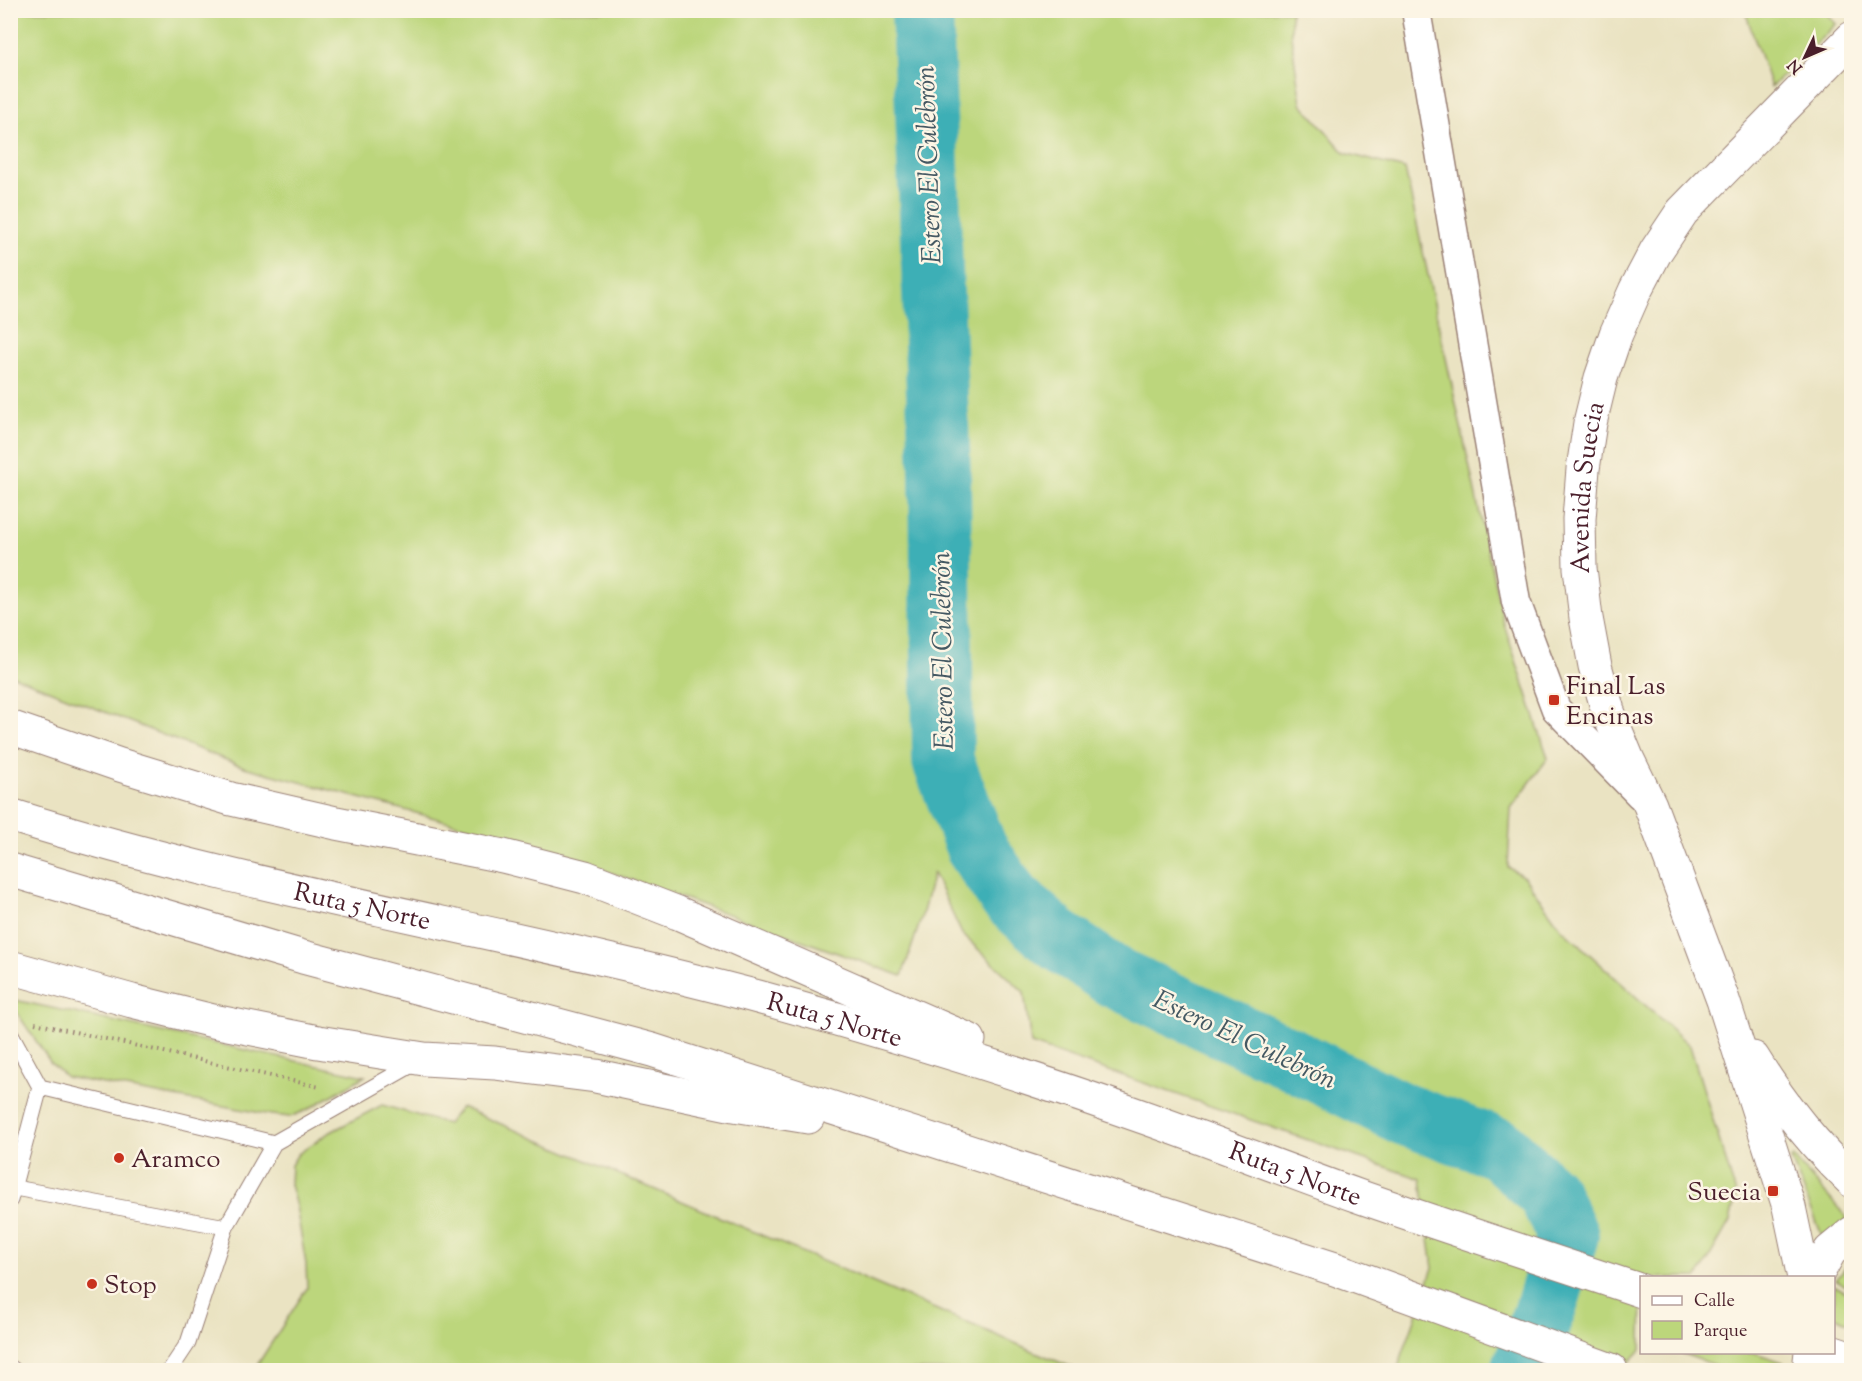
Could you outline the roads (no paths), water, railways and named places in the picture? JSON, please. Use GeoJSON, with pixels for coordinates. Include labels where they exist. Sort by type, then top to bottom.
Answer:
{"type":"FeatureCollection","features":[{"type":"Feature","properties":{"kind":"main road","name":"Avenida Suecia"},"geometry":{"type":"LineString","coordinates":[[1804,1276],[1789,1207],[1723,1000],[1650,805],[1609,714],[1595,666],[1586,618],[1580,568],[1579,519],[1590,423],[1601,378],[1616,334],[1656,251],[1682,212],[1851,38]]}},
{"type":"Feature","properties":{"kind":"main road"},"geometry":{"type":"LineString","coordinates":[[10,727],[120,765],[231,799],[336,824],[503,856],[585,877],[727,934],[1149,1119]]}},
{"type":"Feature","properties":{"kind":"main road","name":"Ruta 5 Norte"},"geometry":{"type":"LineString","coordinates":[[10,816],[191,866],[308,894],[583,953],[757,997],[981,1062],[1149,1119],[1358,1196],[1640,1291]]}},
{"type":"Feature","properties":{"kind":"main road"},"geometry":{"type":"LineString","coordinates":[[10,870],[303,957],[652,1050],[1335,1269],[1611,1371]]}},
{"type":"Feature","properties":{"kind":"main road"},"geometry":{"type":"LineString","coordinates":[[10,967],[213,1021],[318,1042],[424,1059],[495,1063],[596,1076],[734,1105],[922,1136]]}},
{"type":"Feature","properties":{"kind":"main road","name":"Avenida Suecia"},"geometry":{"type":"LineString","coordinates":[[1723,1000],[1768,1082],[1795,1120],[1851,1181]]}},
{"type":"Feature","properties":{"kind":"main road"},"geometry":{"type":"LineString","coordinates":[[1816,1276],[1830,1251],[1851,1233]]}},
{"type":"Feature","properties":{"kind":"main road"},"geometry":{"type":"LineString","coordinates":[[1835,1353],[1851,1358]]}},
{"type":"Feature","properties":{"kind":"main road"},"geometry":{"type":"LineString","coordinates":[[1809,1371],[1810,1354]]}},
{"type":"Feature","properties":{"kind":"street"},"geometry":{"type":"LineString","coordinates":[[1416,10],[1516,602],[1556,709],[1650,805]]}},
{"type":"Feature","properties":{"kind":"lane"},"geometry":{"type":"LineString","coordinates":[[10,1032],[40,1087],[13,1194],[226,1227]]}},
{"type":"Feature","properties":{"kind":"lane"},"geometry":{"type":"LineString","coordinates":[[170,1371],[188,1343],[226,1227],[274,1143],[424,1059]]}},
{"type":"Feature","properties":{"kind":"lane"},"geometry":{"type":"LineString","coordinates":[[40,1087],[274,1143]]}},
{"type":"Feature","properties":{"kind":"lane"},"geometry":{"type":"LineString","coordinates":[[10,1367],[14,1371]]}},
{"type":"Feature","properties":{"kind":"water"},"geometry":{"type":"Polygon","coordinates":[[[1568,1235],[1557,1317],[1545,1370],[1506,1370],[1532,1307],[1568,1235]]]}},
{"type":"Feature","properties":{"kind":"waterway","name":"Estero El Culebrón"},"geometry":{"type":"LineString","coordinates":[[922,10],[940,472],[943,761],[977,849],[1010,898],[1054,937],[1114,977],[1292,1059],[1403,1114],[1500,1149],[1548,1194],[1568,1235],[1548,1301],[1522,1370]]}},
{"type":"Feature","properties":{"kind":"place","name":"Final Las Encinas"},"geometry":{"type":"Point","coordinates":[1554,700]}},
{"type":"Feature","properties":{"kind":"place","name":"Aramco"},"geometry":{"type":"Point","coordinates":[119,1158]}},
{"type":"Feature","properties":{"kind":"place","name":"Suecia"},"geometry":{"type":"Point","coordinates":[1773,1191]}},
{"type":"Feature","properties":{"kind":"place","name":"Stop"},"geometry":{"type":"Point","coordinates":[92,1284]}}]}
